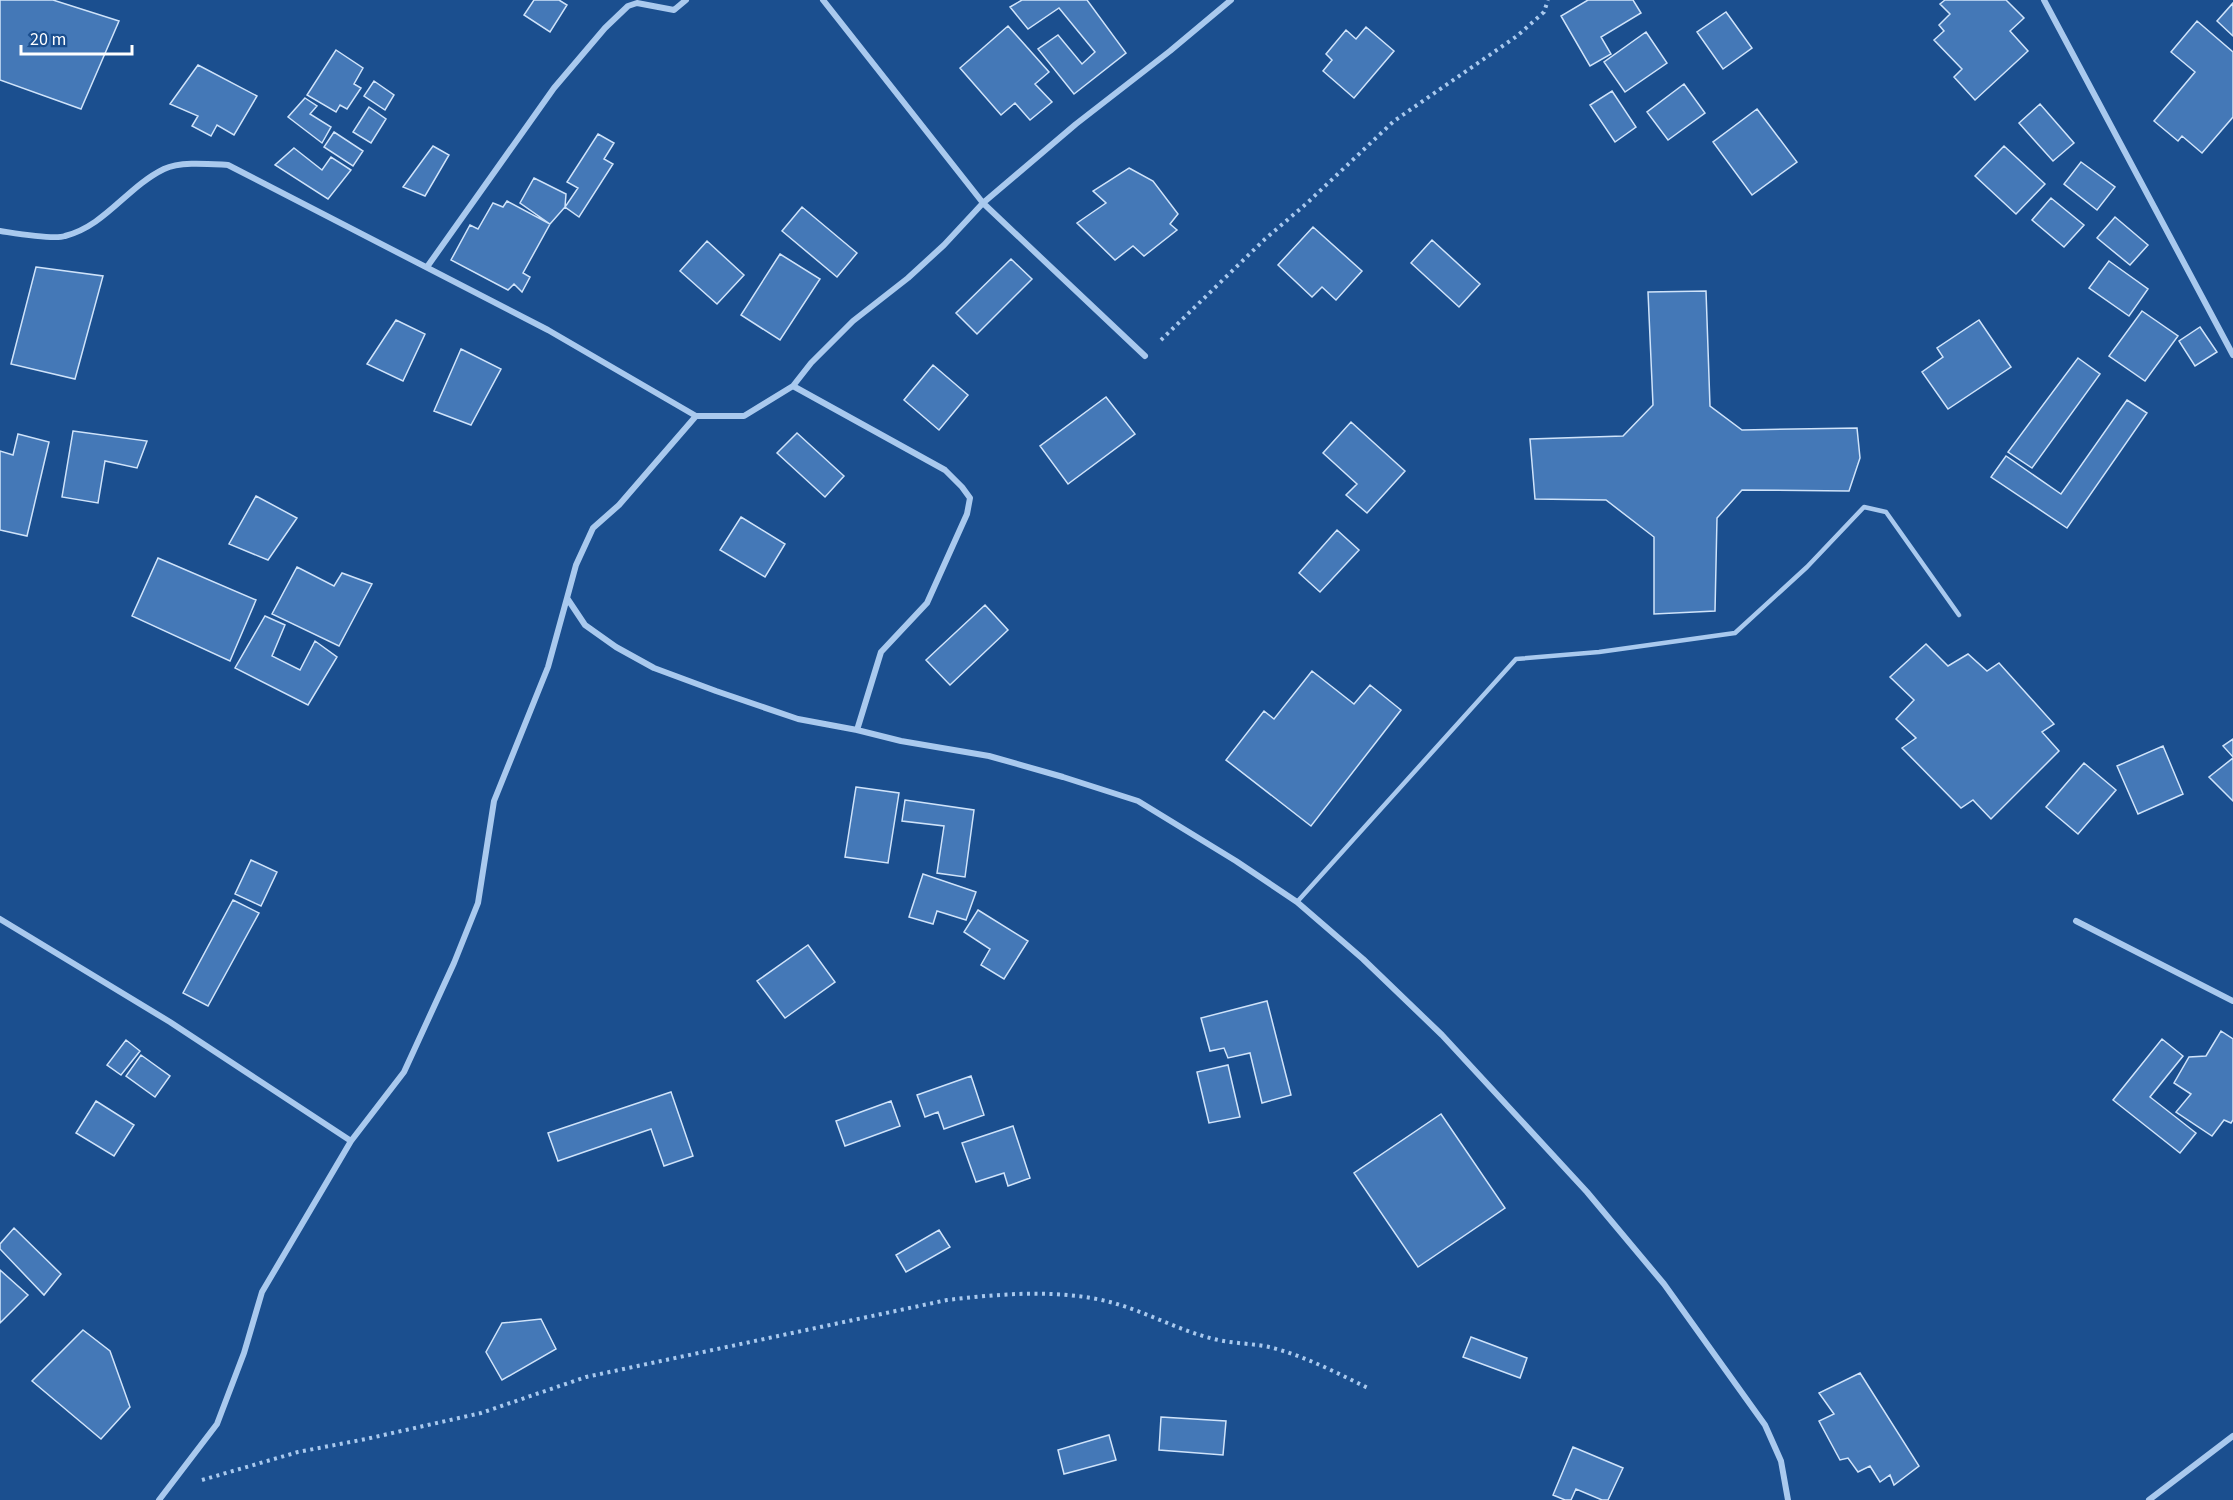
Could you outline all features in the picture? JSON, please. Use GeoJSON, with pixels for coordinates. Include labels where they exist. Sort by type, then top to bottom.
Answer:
{"type":"FeatureCollection","features":[{"type":"Feature","properties":{"kind":"street"},"geometry":{"type":"LineString","coordinates":[[427,267],[554,88],[605,28],[628,6],[637,3],[674,10],[686,0]]}},
{"type":"Feature","properties":{"kind":"street"},"geometry":{"type":"LineString","coordinates":[[823,0],[983,202],[1145,356]]}},
{"type":"Feature","properties":{"kind":"street"},"geometry":{"type":"LineString","coordinates":[[0,231],[62,237],[92,226],[128,195],[165,168],[196,164],[228,165],[548,330],[696,416],[744,416],[793,386],[811,363],[853,321],[908,278],[944,245],[983,202],[1231,0]]}},
{"type":"Feature","properties":{"kind":"street"},"geometry":{"type":"LineString","coordinates":[[2044,0],[2233,355]]}},
{"type":"Feature","properties":{"kind":"street"},"geometry":{"type":"LineString","coordinates":[[793,386],[945,470],[970,498],[967,514],[927,603],[881,652],[857,730]]}},
{"type":"Feature","properties":{"kind":"street"},"geometry":{"type":"LineString","coordinates":[[159,1500],[217,1424],[244,1353],[262,1292],[351,1141],[404,1072],[454,963],[477,903],[494,801],[548,667],[576,565],[593,528],[619,505],[696,416]]}},
{"type":"Feature","properties":{"kind":"street"},"geometry":{"type":"LineString","coordinates":[[567,598],[585,626],[616,647],[654,668],[716,691],[798,719],[901,741],[989,756],[1138,801],[1236,861],[1297,903],[1364,959],[1442,1035],[1587,1192],[1664,1284],[1765,1425],[1781,1461],[1788,1500]]}},
{"type":"Feature","properties":{"kind":"street"},"geometry":{"type":"LineString","coordinates":[[0,919],[170,1022],[351,1141]]}},
{"type":"Feature","properties":{"kind":"street"},"geometry":{"type":"LineString","coordinates":[[2076,921],[2233,1001]]}},
{"type":"Feature","properties":{"kind":"street"},"geometry":{"type":"LineString","coordinates":[[2149,1500],[2233,1436]]}},
{"type":"Feature","properties":{"kind":"lane"},"geometry":{"type":"LineString","coordinates":[[1297,903],[1516,659],[1599,652],[1735,633],[1807,567],[1864,507],[1887,512],[1959,615]]}},
{"type":"Feature","properties":{"kind":"path"},"geometry":{"type":"LineString","coordinates":[[1145,356],[1265,238],[1306,204],[1394,121],[1517,36],[1544,12],[1548,0]]}},
{"type":"Feature","properties":{"kind":"path"},"geometry":{"type":"LineString","coordinates":[[199,1481],[298,1452],[366,1440],[481,1413],[586,1377],[946,1300],[993,1294],[1058,1294],[1106,1301],[1175,1327],[1215,1339],[1272,1348],[1323,1366],[1370,1389]]}},
{"type":"Feature","properties":{"kind":"building"},"geometry":{"type":"Polygon","coordinates":[[[0,0],[53,0],[119,21],[81,109],[0,80],[0,0]]]}},
{"type":"Feature","properties":{"kind":"building"},"geometry":{"type":"Polygon","coordinates":[[[534,0],[559,0],[567,5],[550,32],[524,15],[534,0]]]}},
{"type":"Feature","properties":{"kind":"building"},"geometry":{"type":"Polygon","coordinates":[[[1022,0],[1087,0],[1126,53],[1074,94],[1038,49],[1058,35],[1082,64],[1095,52],[1059,8],[1028,29],[1010,7],[1022,0]]]}},
{"type":"Feature","properties":{"kind":"building"},"geometry":{"type":"Polygon","coordinates":[[[1588,0],[1633,0],[1641,13],[1601,37],[1611,54],[1590,66],[1561,16],[1588,0]]]}},
{"type":"Feature","properties":{"kind":"building"},"geometry":{"type":"Polygon","coordinates":[[[1945,0],[2006,0],[2024,18],[2010,31],[2028,51],[1975,100],[1954,77],[1962,69],[1934,40],[1944,31],[1939,25],[1950,14],[1940,4],[1945,0]]]}},
{"type":"Feature","properties":{"kind":"building"},"geometry":{"type":"Polygon","coordinates":[[[2233,3],[2233,36],[2217,21],[2233,3]]]}},
{"type":"Feature","properties":{"kind":"building"},"geometry":{"type":"Polygon","coordinates":[[[1726,12],[1752,48],[1723,69],[1697,32],[1726,12]]]}},
{"type":"Feature","properties":{"kind":"building"},"geometry":{"type":"Polygon","coordinates":[[[2197,21],[2233,52],[2233,117],[2202,153],[2182,136],[2178,141],[2154,121],[2195,72],[2171,52],[2197,21]]]}},
{"type":"Feature","properties":{"kind":"building"},"geometry":{"type":"Polygon","coordinates":[[[1008,26],[1049,72],[1035,84],[1052,102],[1030,120],[1015,103],[1001,115],[960,68],[1008,26]]]}},
{"type":"Feature","properties":{"kind":"building"},"geometry":{"type":"Polygon","coordinates":[[[1366,27],[1394,51],[1354,98],[1323,71],[1332,60],[1326,54],[1346,30],[1356,39],[1366,27]]]}},
{"type":"Feature","properties":{"kind":"building"},"geometry":{"type":"Polygon","coordinates":[[[1646,32],[1667,63],[1625,92],[1604,62],[1646,32]]]}},
{"type":"Feature","properties":{"kind":"building"},"geometry":{"type":"Polygon","coordinates":[[[336,50],[363,68],[354,84],[361,88],[347,109],[340,105],[336,112],[307,95],[336,50]]]}},
{"type":"Feature","properties":{"kind":"building"},"geometry":{"type":"Polygon","coordinates":[[[198,65],[257,96],[234,135],[217,125],[211,136],[192,126],[198,116],[170,104],[198,65]]]}},
{"type":"Feature","properties":{"kind":"building"},"geometry":{"type":"Polygon","coordinates":[[[374,81],[394,95],[385,110],[364,96],[374,81]]]}},
{"type":"Feature","properties":{"kind":"building"},"geometry":{"type":"Polygon","coordinates":[[[1684,84],[1705,113],[1668,140],[1647,112],[1684,84]]]}},
{"type":"Feature","properties":{"kind":"building"},"geometry":{"type":"Polygon","coordinates":[[[1612,91],[1636,127],[1615,142],[1590,105],[1612,91]]]}},
{"type":"Feature","properties":{"kind":"building"},"geometry":{"type":"Polygon","coordinates":[[[305,98],[317,106],[310,114],[331,127],[322,143],[288,117],[305,98]]]}},
{"type":"Feature","properties":{"kind":"building"},"geometry":{"type":"Polygon","coordinates":[[[2040,104],[2074,143],[2053,161],[2019,123],[2040,104]]]}},
{"type":"Feature","properties":{"kind":"building"},"geometry":{"type":"Polygon","coordinates":[[[369,107],[386,119],[371,143],[353,132],[369,107]]]}},
{"type":"Feature","properties":{"kind":"building"},"geometry":{"type":"Polygon","coordinates":[[[1757,109],[1797,162],[1752,195],[1713,142],[1757,109]]]}},
{"type":"Feature","properties":{"kind":"building"},"geometry":{"type":"Polygon","coordinates":[[[334,132],[363,151],[353,166],[324,147],[334,132]]]}},
{"type":"Feature","properties":{"kind":"building"},"geometry":{"type":"Polygon","coordinates":[[[598,134],[614,143],[604,159],[613,164],[579,217],[565,207],[578,188],[567,182],[598,134]]]}},
{"type":"Feature","properties":{"kind":"building"},"geometry":{"type":"Polygon","coordinates":[[[433,146],[449,155],[425,196],[403,187],[433,146]]]}},
{"type":"Feature","properties":{"kind":"building"},"geometry":{"type":"Polygon","coordinates":[[[2004,146],[2045,184],[2016,214],[1975,176],[2004,146]]]}},
{"type":"Feature","properties":{"kind":"building"},"geometry":{"type":"Polygon","coordinates":[[[294,148],[322,170],[331,157],[351,170],[328,199],[275,165],[294,148]]]}},
{"type":"Feature","properties":{"kind":"building"},"geometry":{"type":"Polygon","coordinates":[[[2081,162],[2115,187],[2097,210],[2064,184],[2081,162]]]}},
{"type":"Feature","properties":{"kind":"building"},"geometry":{"type":"Polygon","coordinates":[[[1129,168],[1153,181],[1178,214],[1170,224],[1177,230],[1144,256],[1133,246],[1115,260],[1077,223],[1106,203],[1093,191],[1129,168]]]}},
{"type":"Feature","properties":{"kind":"building"},"geometry":{"type":"Polygon","coordinates":[[[534,178],[566,194],[565,207],[550,224],[520,203],[534,178]]]}},
{"type":"Feature","properties":{"kind":"building"},"geometry":{"type":"Polygon","coordinates":[[[2051,198],[2084,225],[2064,247],[2032,220],[2051,198]]]}},
{"type":"Feature","properties":{"kind":"building"},"geometry":{"type":"Polygon","coordinates":[[[507,201],[550,224],[523,273],[530,277],[522,292],[514,284],[508,290],[451,260],[470,225],[478,229],[493,203],[503,207],[507,201]]]}},
{"type":"Feature","properties":{"kind":"building"},"geometry":{"type":"Polygon","coordinates":[[[802,207],[857,253],[837,277],[782,231],[802,207]]]}},
{"type":"Feature","properties":{"kind":"building"},"geometry":{"type":"Polygon","coordinates":[[[2115,217],[2148,245],[2130,265],[2097,238],[2115,217]]]}},
{"type":"Feature","properties":{"kind":"building"},"geometry":{"type":"Polygon","coordinates":[[[1313,227],[1362,271],[1336,300],[1322,287],[1312,297],[1278,265],[1313,227]]]}},
{"type":"Feature","properties":{"kind":"building"},"geometry":{"type":"Polygon","coordinates":[[[1432,240],[1480,284],[1459,307],[1411,263],[1432,240]]]}},
{"type":"Feature","properties":{"kind":"building"},"geometry":{"type":"Polygon","coordinates":[[[707,241],[744,275],[717,304],[680,271],[707,241]]]}},
{"type":"Feature","properties":{"kind":"building"},"geometry":{"type":"Polygon","coordinates":[[[780,254],[820,279],[780,340],[741,315],[780,254]]]}},
{"type":"Feature","properties":{"kind":"building"},"geometry":{"type":"Polygon","coordinates":[[[1011,259],[1032,279],[977,334],[956,313],[1011,259]]]}},
{"type":"Feature","properties":{"kind":"building"},"geometry":{"type":"Polygon","coordinates":[[[2109,261],[2148,289],[2129,316],[2089,288],[2109,261]]]}},
{"type":"Feature","properties":{"kind":"building"},"geometry":{"type":"Polygon","coordinates":[[[36,267],[103,276],[75,379],[11,364],[36,267]]]}},
{"type":"Feature","properties":{"kind":"building"},"geometry":{"type":"Polygon","coordinates":[[[1706,291],[1710,406],[1742,430],[1857,428],[1860,458],[1849,491],[1742,490],[1717,518],[1715,611],[1654,614],[1654,537],[1606,500],[1535,499],[1530,439],[1623,436],[1653,405],[1648,292],[1706,291]]]}},
{"type":"Feature","properties":{"kind":"building"},"geometry":{"type":"Polygon","coordinates":[[[2142,311],[2178,336],[2145,381],[2109,356],[2142,311]]]}},
{"type":"Feature","properties":{"kind":"building"},"geometry":{"type":"Polygon","coordinates":[[[396,320],[425,334],[403,381],[367,364],[396,320]]]}},
{"type":"Feature","properties":{"kind":"building"},"geometry":{"type":"Polygon","coordinates":[[[1979,320],[2011,367],[1948,409],[1922,372],[1943,357],[1937,348],[1979,320]]]}},
{"type":"Feature","properties":{"kind":"building"},"geometry":{"type":"Polygon","coordinates":[[[2200,327],[2217,352],[2195,366],[2179,341],[2200,327]]]}},
{"type":"Feature","properties":{"kind":"building"},"geometry":{"type":"Polygon","coordinates":[[[461,349],[501,369],[471,425],[434,411],[461,349]]]}},
{"type":"Feature","properties":{"kind":"building"},"geometry":{"type":"Polygon","coordinates":[[[2078,358],[2100,374],[2032,468],[2008,452],[2078,358]]]}},
{"type":"Feature","properties":{"kind":"building"},"geometry":{"type":"Polygon","coordinates":[[[933,365],[968,395],[939,430],[904,400],[933,365]]]}},
{"type":"Feature","properties":{"kind":"building"},"geometry":{"type":"Polygon","coordinates":[[[1106,397],[1135,434],[1068,484],[1040,446],[1106,397]]]}},
{"type":"Feature","properties":{"kind":"building"},"geometry":{"type":"Polygon","coordinates":[[[2127,400],[2147,413],[2067,528],[1991,477],[2006,456],[2061,494],[2127,400]]]}},
{"type":"Feature","properties":{"kind":"building"},"geometry":{"type":"Polygon","coordinates":[[[1351,422],[1405,471],[1367,513],[1346,495],[1357,484],[1323,453],[1351,422]]]}},
{"type":"Feature","properties":{"kind":"building"},"geometry":{"type":"Polygon","coordinates":[[[73,431],[147,441],[137,468],[105,461],[98,503],[62,497],[73,431]]]}},
{"type":"Feature","properties":{"kind":"building"},"geometry":{"type":"Polygon","coordinates":[[[797,433],[844,476],[825,497],[777,453],[797,433]]]}},
{"type":"Feature","properties":{"kind":"building"},"geometry":{"type":"Polygon","coordinates":[[[18,434],[49,442],[27,536],[0,530],[0,451],[13,455],[18,434]]]}},
{"type":"Feature","properties":{"kind":"building"},"geometry":{"type":"Polygon","coordinates":[[[256,496],[297,518],[268,560],[229,544],[256,496]]]}},
{"type":"Feature","properties":{"kind":"building"},"geometry":{"type":"Polygon","coordinates":[[[741,517],[785,544],[765,577],[720,550],[741,517]]]}},
{"type":"Feature","properties":{"kind":"building"},"geometry":{"type":"Polygon","coordinates":[[[1337,530],[1359,550],[1320,592],[1299,573],[1337,530]]]}},
{"type":"Feature","properties":{"kind":"building"},"geometry":{"type":"Polygon","coordinates":[[[158,558],[256,600],[230,661],[132,616],[158,558]]]}},
{"type":"Feature","properties":{"kind":"building"},"geometry":{"type":"Polygon","coordinates":[[[297,567],[334,586],[342,573],[372,584],[339,646],[272,614],[297,567]]]}},
{"type":"Feature","properties":{"kind":"building"},"geometry":{"type":"Polygon","coordinates":[[[985,605],[1008,630],[950,685],[926,660],[985,605]]]}},
{"type":"Feature","properties":{"kind":"building"},"geometry":{"type":"Polygon","coordinates":[[[265,616],[285,625],[272,656],[300,670],[315,641],[337,657],[308,705],[235,668],[265,616]]]}},
{"type":"Feature","properties":{"kind":"building"},"geometry":{"type":"Polygon","coordinates":[[[1926,644],[1948,666],[1968,654],[1987,671],[1999,663],[2054,724],[2042,732],[2059,751],[1991,819],[1973,800],[1961,808],[1902,748],[1916,738],[1896,719],[1914,700],[1890,677],[1926,644]]]}},
{"type":"Feature","properties":{"kind":"building"},"geometry":{"type":"Polygon","coordinates":[[[1312,671],[1354,704],[1370,685],[1401,710],[1311,826],[1226,760],[1264,711],[1274,719],[1312,671]]]}},
{"type":"Feature","properties":{"kind":"building"},"geometry":{"type":"Polygon","coordinates":[[[2233,739],[2233,757],[2223,746],[2233,739]]]}},
{"type":"Feature","properties":{"kind":"building"},"geometry":{"type":"Polygon","coordinates":[[[2163,746],[2183,794],[2138,814],[2117,766],[2163,746]]]}},
{"type":"Feature","properties":{"kind":"building"},"geometry":{"type":"Polygon","coordinates":[[[2233,758],[2233,801],[2209,777],[2233,758]]]}},
{"type":"Feature","properties":{"kind":"building"},"geometry":{"type":"Polygon","coordinates":[[[2084,763],[2116,790],[2078,834],[2046,807],[2084,763]]]}},
{"type":"Feature","properties":{"kind":"building"},"geometry":{"type":"Polygon","coordinates":[[[856,787],[899,793],[888,863],[845,857],[856,787]]]}},
{"type":"Feature","properties":{"kind":"building"},"geometry":{"type":"Polygon","coordinates":[[[905,800],[974,810],[965,877],[937,873],[944,826],[902,821],[905,800]]]}},
{"type":"Feature","properties":{"kind":"building"},"geometry":{"type":"Polygon","coordinates":[[[251,860],[277,872],[261,906],[235,894],[251,860]]]}},
{"type":"Feature","properties":{"kind":"building"},"geometry":{"type":"Polygon","coordinates":[[[923,874],[976,892],[966,920],[937,911],[933,924],[909,917],[923,874]]]}},
{"type":"Feature","properties":{"kind":"building"},"geometry":{"type":"Polygon","coordinates":[[[233,900],[259,913],[208,1006],[183,993],[233,900]]]}},
{"type":"Feature","properties":{"kind":"building"},"geometry":{"type":"Polygon","coordinates":[[[978,910],[1028,941],[1004,979],[981,965],[990,949],[964,932],[978,910]]]}},
{"type":"Feature","properties":{"kind":"building"},"geometry":{"type":"Polygon","coordinates":[[[808,945],[835,982],[785,1018],[757,981],[808,945]]]}},
{"type":"Feature","properties":{"kind":"building"},"geometry":{"type":"Polygon","coordinates":[[[1267,1001],[1291,1095],[1262,1103],[1250,1053],[1228,1058],[1224,1048],[1210,1051],[1201,1018],[1267,1001]]]}},
{"type":"Feature","properties":{"kind":"building"},"geometry":{"type":"Polygon","coordinates":[[[2221,1031],[2233,1039],[2233,1120],[2231,1123],[2224,1120],[2212,1136],[2176,1112],[2191,1094],[2174,1083],[2189,1057],[2206,1056],[2221,1031]]]}},
{"type":"Feature","properties":{"kind":"building"},"geometry":{"type":"Polygon","coordinates":[[[2162,1039],[2183,1056],[2150,1097],[2196,1133],[2180,1153],[2113,1100],[2162,1039]]]}},
{"type":"Feature","properties":{"kind":"building"},"geometry":{"type":"Polygon","coordinates":[[[126,1040],[140,1051],[121,1075],[107,1065],[126,1040]]]}},
{"type":"Feature","properties":{"kind":"building"},"geometry":{"type":"Polygon","coordinates":[[[141,1055],[170,1076],[155,1097],[126,1076],[141,1055]]]}},
{"type":"Feature","properties":{"kind":"building"},"geometry":{"type":"Polygon","coordinates":[[[1228,1065],[1240,1117],[1209,1123],[1197,1072],[1228,1065]]]}},
{"type":"Feature","properties":{"kind":"building"},"geometry":{"type":"Polygon","coordinates":[[[971,1076],[984,1115],[944,1129],[938,1112],[925,1117],[917,1095],[971,1076]]]}},
{"type":"Feature","properties":{"kind":"building"},"geometry":{"type":"Polygon","coordinates":[[[671,1092],[693,1156],[664,1166],[651,1129],[558,1161],[548,1133],[671,1092]]]}},
{"type":"Feature","properties":{"kind":"building"},"geometry":{"type":"Polygon","coordinates":[[[96,1101],[134,1125],[114,1156],[76,1133],[96,1101]]]}},
{"type":"Feature","properties":{"kind":"building"},"geometry":{"type":"Polygon","coordinates":[[[891,1101],[900,1126],[845,1146],[836,1121],[891,1101]]]}},
{"type":"Feature","properties":{"kind":"building"},"geometry":{"type":"Polygon","coordinates":[[[1441,1114],[1505,1208],[1418,1267],[1354,1173],[1441,1114]]]}},
{"type":"Feature","properties":{"kind":"building"},"geometry":{"type":"Polygon","coordinates":[[[1013,1126],[1030,1178],[1008,1186],[1004,1173],[976,1182],[962,1143],[1013,1126]]]}},
{"type":"Feature","properties":{"kind":"building"},"geometry":{"type":"Polygon","coordinates":[[[14,1228],[61,1274],[44,1295],[0,1249],[0,1244],[14,1228]]]}},
{"type":"Feature","properties":{"kind":"building"},"geometry":{"type":"Polygon","coordinates":[[[939,1230],[950,1247],[906,1272],[896,1255],[939,1230]]]}},
{"type":"Feature","properties":{"kind":"building"},"geometry":{"type":"Polygon","coordinates":[[[0,1270],[28,1295],[0,1323],[0,1270]]]}},
{"type":"Feature","properties":{"kind":"building"},"geometry":{"type":"Polygon","coordinates":[[[541,1319],[556,1349],[502,1380],[486,1352],[502,1323],[541,1319]]]}},
{"type":"Feature","properties":{"kind":"building"},"geometry":{"type":"Polygon","coordinates":[[[83,1330],[110,1351],[130,1407],[101,1439],[32,1381],[83,1330]]]}},
{"type":"Feature","properties":{"kind":"building"},"geometry":{"type":"Polygon","coordinates":[[[1471,1337],[1527,1358],[1520,1378],[1463,1357],[1471,1337]]]}},
{"type":"Feature","properties":{"kind":"building"},"geometry":{"type":"Polygon","coordinates":[[[1860,1373],[1919,1466],[1894,1485],[1890,1475],[1880,1482],[1870,1466],[1858,1472],[1848,1458],[1840,1460],[1819,1421],[1834,1414],[1819,1393],[1860,1373]]]}},
{"type":"Feature","properties":{"kind":"building"},"geometry":{"type":"Polygon","coordinates":[[[1161,1417],[1226,1421],[1223,1455],[1159,1450],[1161,1417]]]}},
{"type":"Feature","properties":{"kind":"building"},"geometry":{"type":"Polygon","coordinates":[[[1109,1435],[1116,1460],[1064,1474],[1058,1450],[1109,1435]]]}},
{"type":"Feature","properties":{"kind":"building"},"geometry":{"type":"Polygon","coordinates":[[[1573,1447],[1623,1468],[1608,1500],[1602,1500],[1576,1489],[1571,1500],[1553,1495],[1573,1447]]]}}]}
